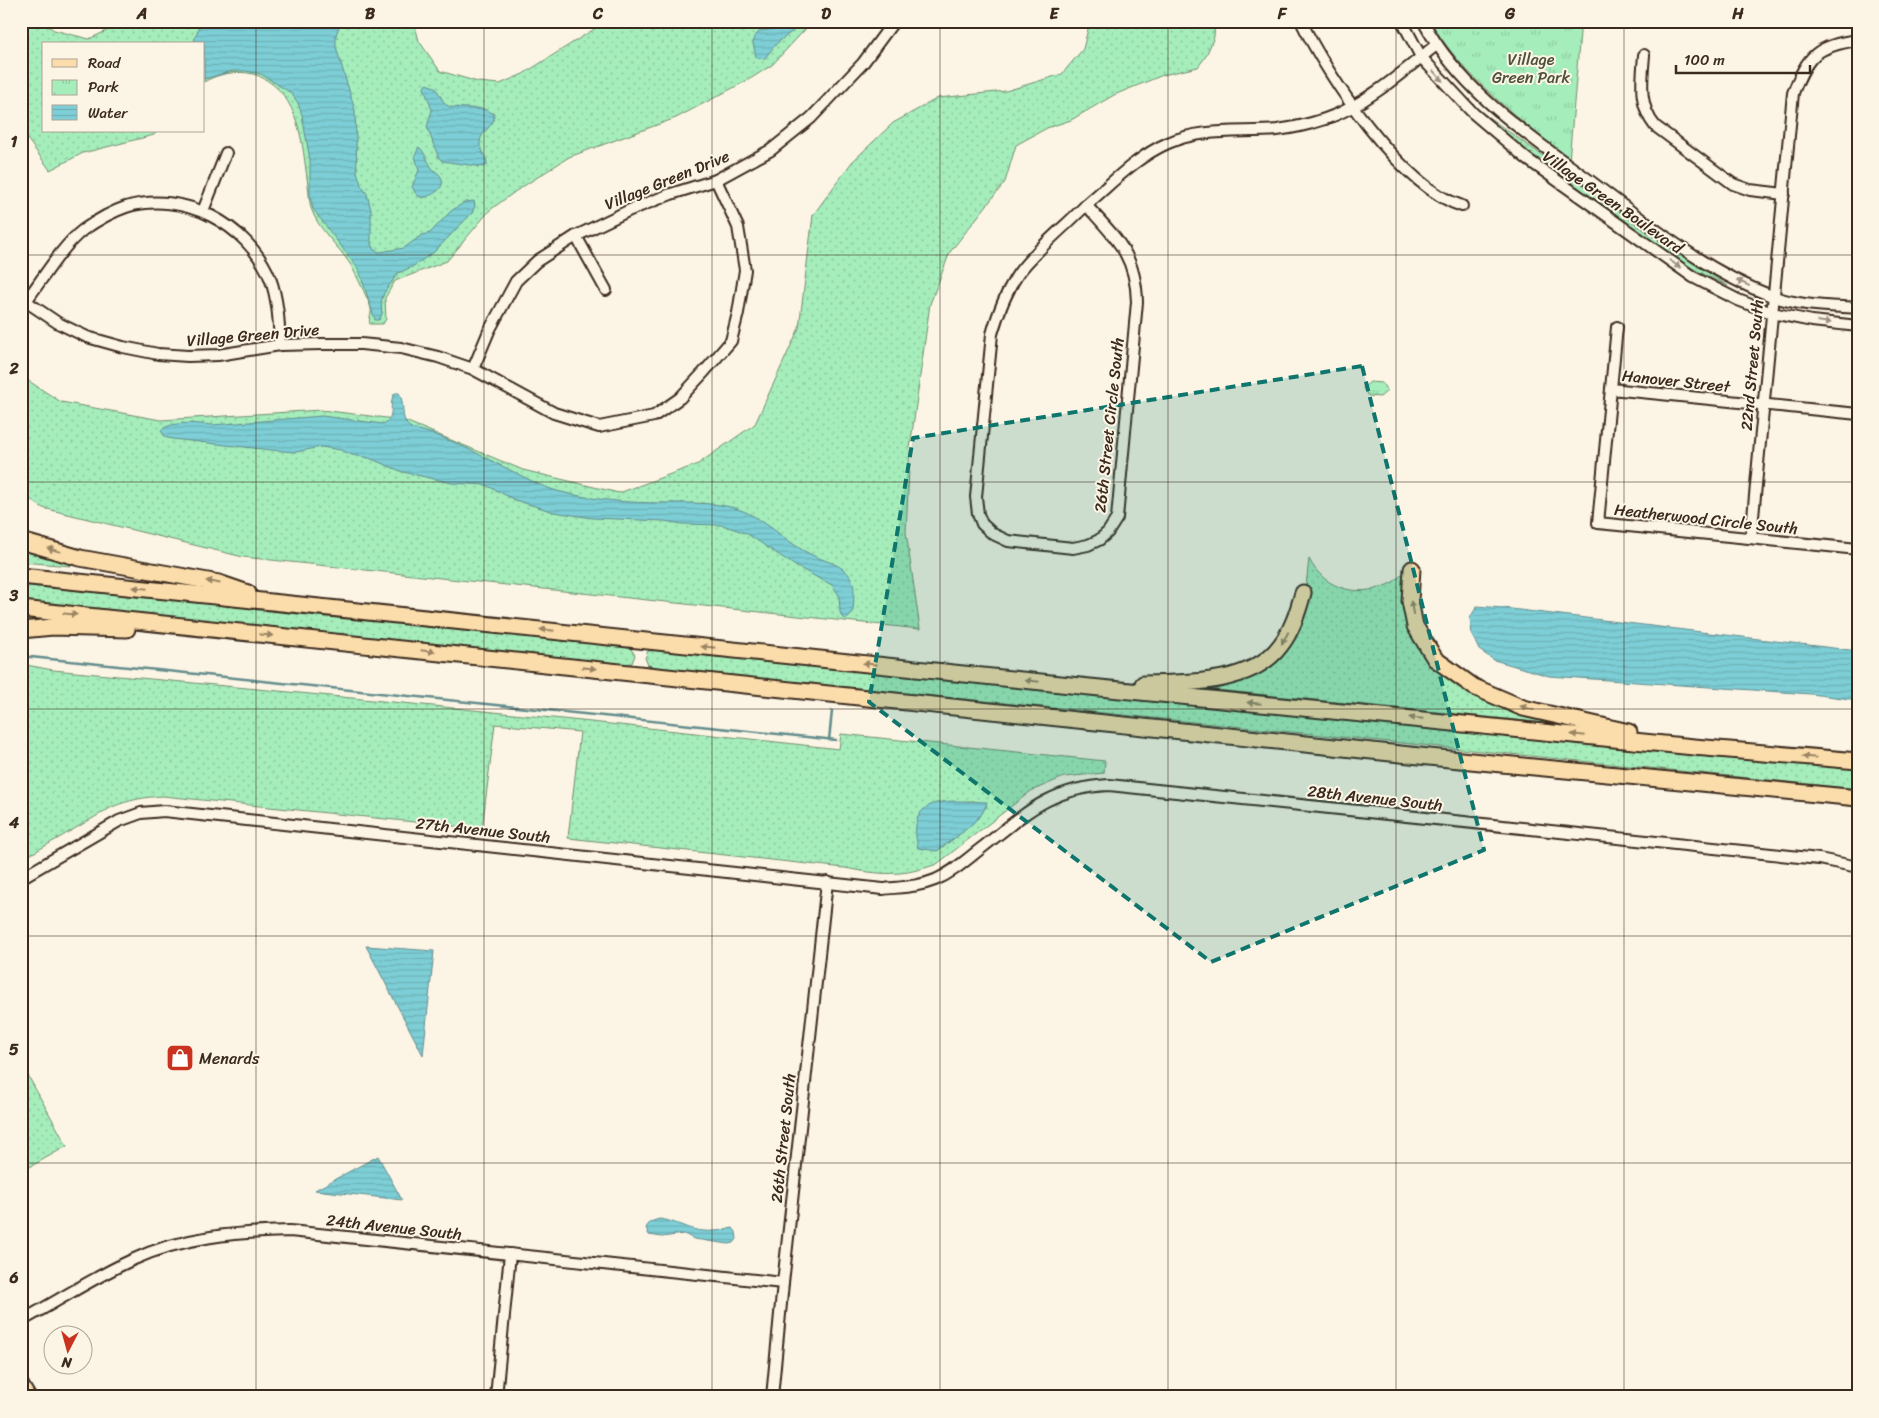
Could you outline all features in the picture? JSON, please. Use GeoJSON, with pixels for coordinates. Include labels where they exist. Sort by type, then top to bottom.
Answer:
{"type":"FeatureCollection","features":[{"type":"Feature","properties":{"kind":"highway"},"geometry":{"type":"LineString","coordinates":[[21,541],[80,558],[218,583],[276,602]]}},
{"type":"Feature","properties":{"kind":"highway"},"geometry":{"type":"LineString","coordinates":[[1412,569],[1410,601],[1416,626],[1434,659],[1474,687],[1523,708],[1694,747]]}},
{"type":"Feature","properties":{"kind":"highway"},"geometry":{"type":"LineString","coordinates":[[21,576],[1080,686],[1694,747],[1858,761]]}},
{"type":"Feature","properties":{"kind":"highway"},"geometry":{"type":"LineString","coordinates":[[1080,686],[1210,681],[1256,668],[1280,647],[1296,618],[1303,593]]}},
{"type":"Feature","properties":{"kind":"highway"},"geometry":{"type":"LineString","coordinates":[[21,609],[1429,757],[1858,798]]}},
{"type":"Feature","properties":{"kind":"highway"},"geometry":{"type":"LineString","coordinates":[[21,630],[53,628],[240,632]]}},
{"type":"Feature","properties":{"kind":"main road"},"geometry":{"type":"LineString","coordinates":[[21,1385],[28,1397]]}},
{"type":"Feature","properties":{"kind":"street","name":"Village Green Drive"},"geometry":{"type":"LineString","coordinates":[[24,300],[58,323],[87,336],[123,347],[158,354],[218,355],[280,345],[361,344],[401,348],[438,357],[473,369],[489,331],[516,281],[537,261],[576,236],[630,210],[670,194],[716,180],[771,150],[811,118],[863,64],[894,21]]}},
{"type":"Feature","properties":{"kind":"street"},"geometry":{"type":"LineString","coordinates":[[1301,21],[1332,76],[1369,128],[1420,181],[1444,199],[1462,206]]}},
{"type":"Feature","properties":{"kind":"street","name":"Village Green Boulevard"},"geometry":{"type":"LineString","coordinates":[[1402,21],[1421,57],[1473,113],[1527,159],[1693,277],[1738,300],[1772,313],[1812,321],[1858,326]]}},
{"type":"Feature","properties":{"kind":"street"},"geometry":{"type":"LineString","coordinates":[[1422,21],[1436,45],[1483,98],[1521,130],[1637,216],[1716,271],[1774,297],[1800,302],[1858,308]]}},
{"type":"Feature","properties":{"kind":"street","name":"22nd Street South"},"geometry":{"type":"LineString","coordinates":[[1751,538],[1793,93],[1801,72],[1815,54],[1834,43],[1858,40]]}},
{"type":"Feature","properties":{"kind":"street","name":"26th Street Circle South"},"geometry":{"type":"LineString","coordinates":[[1086,205],[1121,244],[1131,265],[1137,287],[1116,518],[1108,532],[1099,540],[1088,545],[1073,548],[1008,541],[993,534],[982,524],[978,514],[976,497],[992,334],[996,318],[1019,274],[1086,205],[1143,156],[1168,143],[1191,136],[1214,132],[1276,130],[1302,126],[1326,119],[1354,106],[1436,45]]}},
{"type":"Feature","properties":{"kind":"street"},"geometry":{"type":"LineString","coordinates":[[1644,56],[1643,105],[1648,118],[1655,126],[1733,184],[1750,190],[1784,194]]}},
{"type":"Feature","properties":{"kind":"street"},"geometry":{"type":"LineString","coordinates":[[203,211],[226,153]]}},
{"type":"Feature","properties":{"kind":"street"},"geometry":{"type":"LineString","coordinates":[[473,369],[554,412],[599,427],[654,416],[680,398],[731,341],[745,270],[738,227],[716,180]]}},
{"type":"Feature","properties":{"kind":"street"},"geometry":{"type":"LineString","coordinates":[[24,300],[81,232],[104,217],[127,207],[154,203],[180,205],[203,211],[224,222],[241,235],[259,256],[270,279],[277,307],[280,345]]}},
{"type":"Feature","properties":{"kind":"street"},"geometry":{"type":"LineString","coordinates":[[576,236],[606,290]]}},
{"type":"Feature","properties":{"kind":"street","name":"Heatherwood Circle South"},"geometry":{"type":"LineString","coordinates":[[1617,328],[1598,523],[1858,549]]}},
{"type":"Feature","properties":{"kind":"street","name":"Hanover Street"},"geometry":{"type":"LineString","coordinates":[[1611,389],[1858,414]]}},
{"type":"Feature","properties":{"kind":"street","name":"28th Avenue South"},"geometry":{"type":"LineString","coordinates":[[954,870],[1037,805],[1072,790],[1109,785],[1819,860],[1858,866]]}},
{"type":"Feature","properties":{"kind":"street","name":"27th Avenue South"},"geometry":{"type":"LineString","coordinates":[[21,878],[119,821],[141,813],[164,811],[883,889],[913,886],[934,880],[954,870]]}},
{"type":"Feature","properties":{"kind":"street","name":"28th Avenue South"},"geometry":{"type":"LineString","coordinates":[[1819,860],[1858,860]]}},
{"type":"Feature","properties":{"kind":"street","name":"26th Street South"},"geometry":{"type":"LineString","coordinates":[[772,1397],[782,1283],[826,882]]}},
{"type":"Feature","properties":{"kind":"street","name":"24th Avenue South"},"geometry":{"type":"LineString","coordinates":[[21,1322],[133,1260],[163,1248],[209,1237],[253,1232],[290,1231],[782,1283]]}},
{"type":"Feature","properties":{"kind":"street"},"geometry":{"type":"LineString","coordinates":[[496,1397],[510,1254]]}},
{"type":"Feature","properties":{"kind":"highlighted area"},"geometry":{"type":"Polygon","coordinates":[[[1362,366],[1484,850],[1211,962],[869,702],[913,438],[1362,366]]]}},
{"type":"Feature","properties":{"kind":"green space"},"geometry":{"type":"Polygon","coordinates":[[[21,21],[41,21],[54,30],[89,39],[113,28],[120,21],[414,21],[419,41],[440,71],[478,82],[500,84],[523,74],[607,21],[813,21],[772,65],[750,79],[676,118],[569,157],[516,191],[490,210],[447,261],[395,281],[385,298],[386,319],[383,324],[370,324],[371,309],[355,273],[314,216],[310,205],[301,138],[297,123],[284,95],[273,84],[252,74],[238,72],[224,74],[205,82],[205,42],[42,42],[42,132],[156,132],[154,135],[83,153],[50,170],[21,133],[21,21]]]}},
{"type":"Feature","properties":{"kind":"green space"},"geometry":{"type":"Polygon","coordinates":[[[1090,21],[1215,21],[1214,37],[1206,56],[1198,67],[1163,75],[1114,95],[1071,120],[1047,128],[1016,145],[1005,182],[950,252],[930,304],[910,448],[906,532],[920,629],[243,557],[43,508],[21,493],[21,376],[61,402],[161,420],[321,410],[403,420],[523,470],[619,493],[698,464],[755,424],[799,328],[813,215],[852,162],[893,123],[938,98],[1006,91],[1062,74],[1083,49],[1090,21]]]}},
{"type":"Feature","properties":{"kind":"green space","name":"Village Green Park"},"geometry":{"type":"Polygon","coordinates":[[[1430,21],[1581,21],[1569,161],[1512,113],[1476,79],[1443,42],[1430,21]]]}},
{"type":"Feature","properties":{"kind":"green space"},"geometry":{"type":"Polygon","coordinates":[[[1484,114],[1728,286],[1685,265],[1506,136],[1484,114]]]}},
{"type":"Feature","properties":{"kind":"green space"},"geometry":{"type":"Polygon","coordinates":[[[1370,382],[1382,383],[1387,391],[1380,397],[1368,396],[1363,388],[1370,382]]]}},
{"type":"Feature","properties":{"kind":"green space"},"geometry":{"type":"Polygon","coordinates":[[[21,548],[70,562],[71,566],[21,562],[21,548]]]}},
{"type":"Feature","properties":{"kind":"green space"},"geometry":{"type":"Polygon","coordinates":[[[1309,559],[1316,570],[1334,585],[1357,591],[1381,587],[1395,581],[1407,569],[1406,582],[1440,672],[1461,688],[1484,700],[1514,712],[1566,725],[1197,688],[1229,684],[1248,679],[1266,667],[1304,604],[1309,559]]]}},
{"type":"Feature","properties":{"kind":"green space"},"geometry":{"type":"Polygon","coordinates":[[[21,585],[622,646],[631,649],[635,655],[632,663],[623,664],[21,601],[21,585]]]}},
{"type":"Feature","properties":{"kind":"green space"},"geometry":{"type":"Polygon","coordinates":[[[662,650],[1858,769],[1858,789],[657,668],[648,665],[645,658],[648,651],[662,650]]]}},
{"type":"Feature","properties":{"kind":"green space"},"geometry":{"type":"Polygon","coordinates":[[[21,664],[53,670],[446,707],[839,749],[841,734],[1105,761],[1104,773],[1064,777],[1031,791],[937,864],[902,873],[870,872],[568,838],[580,732],[495,724],[482,829],[163,796],[137,799],[112,807],[21,860],[21,664]],[[974,801],[937,803],[937,851],[970,825],[987,806],[974,801]]]}},
{"type":"Feature","properties":{"kind":"green space"},"geometry":{"type":"Polygon","coordinates":[[[21,1063],[67,1146],[21,1172],[21,1063]]]}},
{"type":"Feature","properties":{"kind":"water"},"geometry":{"type":"Polygon","coordinates":[[[201,21],[341,21],[336,35],[336,47],[355,110],[357,171],[361,185],[367,194],[371,210],[371,244],[374,250],[380,252],[404,248],[422,235],[430,233],[451,211],[465,202],[474,201],[475,206],[472,213],[434,252],[412,267],[398,273],[384,293],[381,302],[382,314],[379,320],[375,320],[359,270],[313,209],[310,196],[310,160],[298,103],[291,93],[261,74],[233,71],[205,79],[205,42],[194,42],[201,21]]]}},
{"type":"Feature","properties":{"kind":"water"},"geometry":{"type":"Polygon","coordinates":[[[794,22],[798,23],[798,27],[777,43],[764,59],[756,57],[753,43],[755,36],[760,31],[780,28],[794,22]]]}},
{"type":"Feature","properties":{"kind":"water"},"geometry":{"type":"Polygon","coordinates":[[[426,84],[435,87],[445,104],[450,107],[484,109],[494,114],[492,122],[483,134],[480,142],[487,165],[483,167],[442,161],[438,156],[427,127],[432,110],[424,88],[426,84]]]}},
{"type":"Feature","properties":{"kind":"water"},"geometry":{"type":"Polygon","coordinates":[[[419,147],[442,181],[442,185],[437,191],[430,196],[422,198],[417,195],[412,187],[419,170],[415,156],[419,147]]]}},
{"type":"Feature","properties":{"kind":"water"},"geometry":{"type":"Polygon","coordinates":[[[395,393],[399,393],[405,421],[411,428],[451,441],[536,483],[555,490],[573,495],[612,500],[717,505],[746,512],[765,523],[802,550],[846,571],[853,583],[853,611],[846,619],[842,617],[839,595],[832,585],[797,567],[746,533],[722,525],[592,518],[554,512],[515,500],[486,485],[452,483],[403,472],[369,458],[352,455],[341,450],[321,447],[296,452],[172,439],[165,437],[161,430],[179,424],[213,425],[322,416],[383,424],[390,418],[395,393]]]}},
{"type":"Feature","properties":{"kind":"water"},"geometry":{"type":"Polygon","coordinates":[[[1477,606],[1858,651],[1858,700],[1811,694],[1549,676],[1494,660],[1479,650],[1472,635],[1470,618],[1477,606]]]}},
{"type":"Feature","properties":{"kind":"water"},"geometry":{"type":"Polygon","coordinates":[[[945,802],[987,802],[985,809],[974,823],[937,851],[918,848],[916,830],[918,817],[924,809],[933,804],[945,802]]]}},
{"type":"Feature","properties":{"kind":"water"},"geometry":{"type":"Polygon","coordinates":[[[366,946],[434,951],[423,1055],[366,946]]]}},
{"type":"Feature","properties":{"kind":"water"},"geometry":{"type":"Polygon","coordinates":[[[378,1156],[402,1200],[315,1190],[378,1156]]]}},
{"type":"Feature","properties":{"kind":"water"},"geometry":{"type":"Polygon","coordinates":[[[659,1219],[703,1231],[733,1228],[737,1239],[734,1243],[729,1244],[694,1239],[684,1234],[662,1237],[649,1235],[646,1228],[650,1222],[659,1219]]]}},
{"type":"Feature","properties":{"kind":"waterway"},"geometry":{"type":"LineString","coordinates":[[21,656],[836,740]]}},
{"type":"Feature","properties":{"kind":"waterway"},"geometry":{"type":"LineString","coordinates":[[829,740],[832,711]]}},
{"type":"Feature","properties":{"kind":"place","name":"Menards"},"geometry":{"type":"Point","coordinates":[180,1058]}}]}
